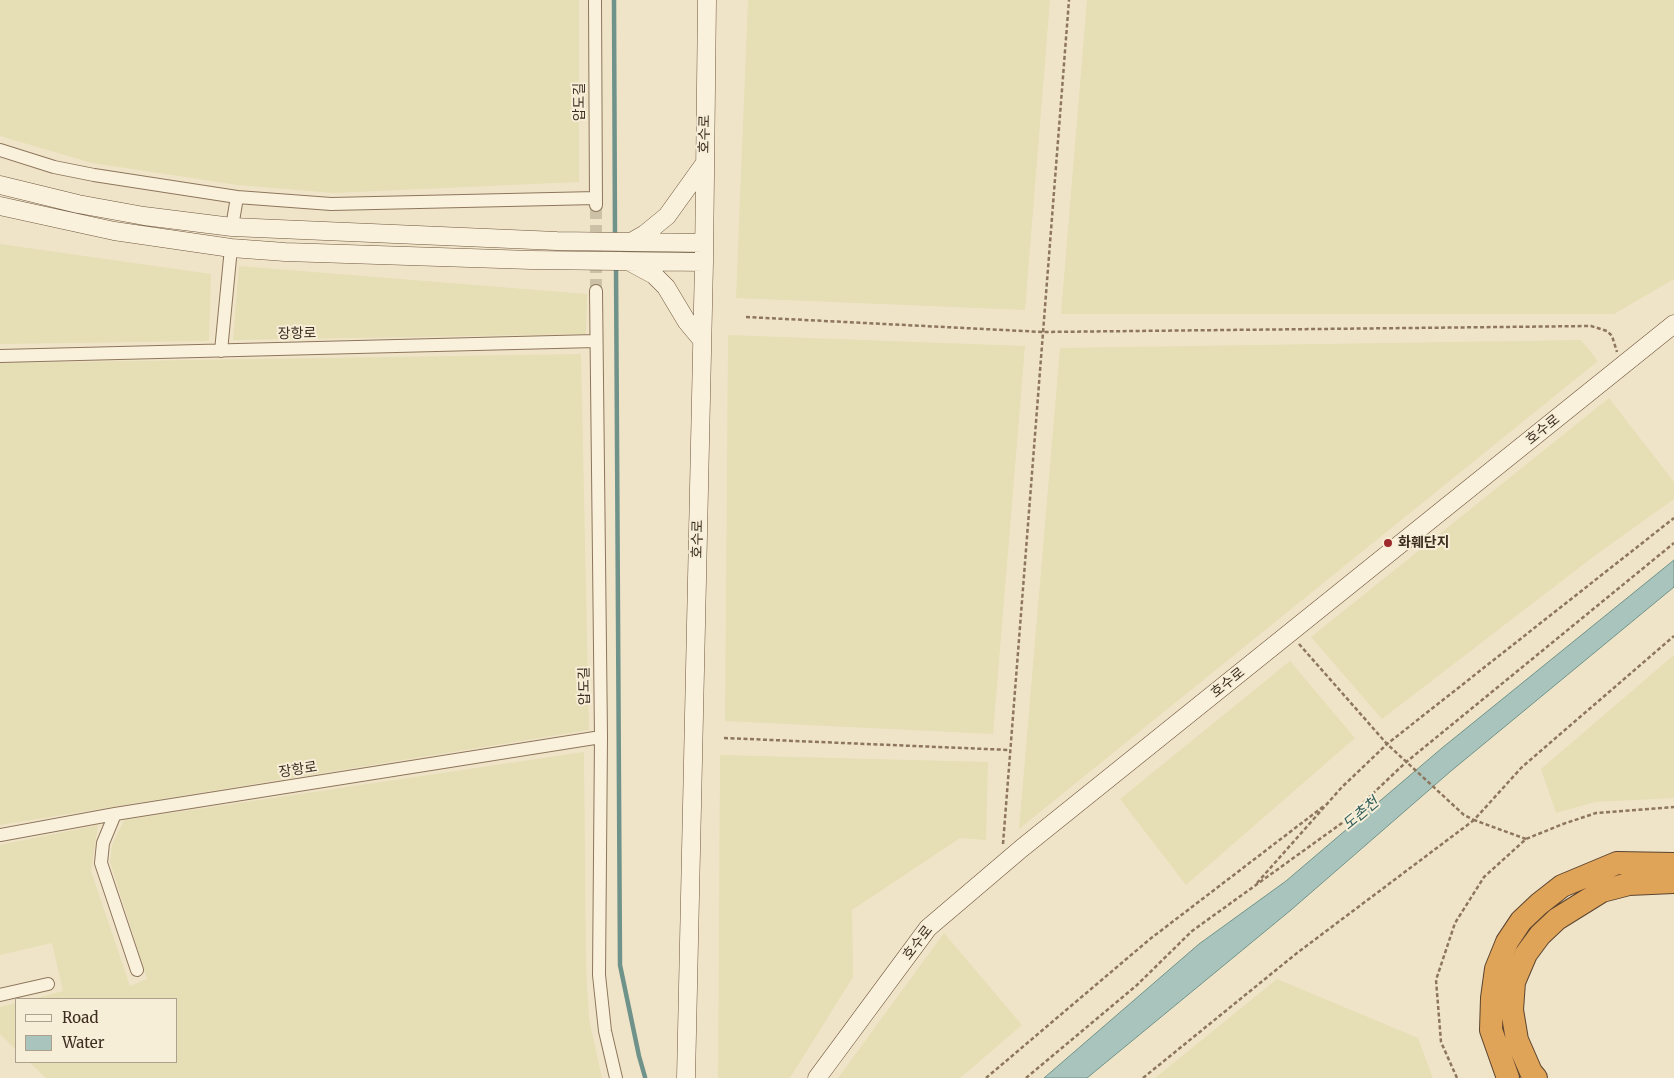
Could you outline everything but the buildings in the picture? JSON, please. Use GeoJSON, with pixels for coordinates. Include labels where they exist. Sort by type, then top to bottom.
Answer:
{"type":"FeatureCollection","features":[{"type":"Feature","properties":{"kind":"highway"},"geometry":{"type":"LineString","coordinates":[[1508,1078],[1491,1030],[1492,998],[1496,969],[1507,942],[1521,921],[1562,886],[1617,863],[1674,864]]}},
{"type":"Feature","properties":{"kind":"highway"},"geometry":{"type":"LineString","coordinates":[[1536,1078],[1531,1072],[1517,1040],[1512,1010],[1514,982],[1526,954],[1540,935],[1556,919],[1602,891],[1629,884],[1674,882]]}},
{"type":"Feature","properties":{"kind":"main road","name":"호수로"},"geometry":{"type":"LineString","coordinates":[[686,1078],[704,262],[707,0]]}},
{"type":"Feature","properties":{"kind":"main road"},"geometry":{"type":"LineString","coordinates":[[627,242],[645,234],[667,216],[705,163]]}},
{"type":"Feature","properties":{"kind":"main road"},"geometry":{"type":"LineString","coordinates":[[0,185],[78,204],[144,216],[232,227],[339,233],[605,242],[704,243]]}},
{"type":"Feature","properties":{"kind":"main road"},"geometry":{"type":"LineString","coordinates":[[0,206],[114,231],[231,248],[388,256],[605,262],[704,262]]}},
{"type":"Feature","properties":{"kind":"main road"},"geometry":{"type":"LineString","coordinates":[[626,262],[654,275],[666,287],[687,322],[702,340]]}},
{"type":"Feature","properties":{"kind":"main road","name":"호수로"},"geometry":{"type":"LineString","coordinates":[[818,1078],[928,928],[1002,865],[1674,324]]}},
{"type":"Feature","properties":{"kind":"street","name":"압도길"},"geometry":{"type":"LineString","coordinates":[[237,197],[330,204],[596,201],[595,0]]}},
{"type":"Feature","properties":{"kind":"street"},"geometry":{"type":"LineString","coordinates":[[0,150],[54,166],[94,175],[237,197],[232,227]]}},
{"type":"Feature","properties":{"kind":"street"},"geometry":{"type":"LineString","coordinates":[[221,351],[231,248]]}},
{"type":"Feature","properties":{"kind":"street","name":"압도길"},"geometry":{"type":"LineString","coordinates":[[596,291],[601,738],[599,975],[605,1031],[616,1078]]}},
{"type":"Feature","properties":{"kind":"street","name":"장항로"},"geometry":{"type":"LineString","coordinates":[[0,356],[596,341]]}},
{"type":"Feature","properties":{"kind":"street","name":"장항로"},"geometry":{"type":"LineString","coordinates":[[0,835],[115,814],[601,738]]}},
{"type":"Feature","properties":{"kind":"street"},"geometry":{"type":"LineString","coordinates":[[115,814],[103,842],[101,863],[137,970]]}},
{"type":"Feature","properties":{"kind":"street"},"geometry":{"type":"LineString","coordinates":[[0,995],[48,984]]}},
{"type":"Feature","properties":{"kind":"path"},"geometry":{"type":"LineString","coordinates":[[1002,865],[1069,0]]}},
{"type":"Feature","properties":{"kind":"path"},"geometry":{"type":"LineString","coordinates":[[746,317],[1043,332],[1591,326],[1607,330],[1612,336],[1622,366]]}},
{"type":"Feature","properties":{"kind":"path"},"geometry":{"type":"LineString","coordinates":[[1253,888],[1329,802],[1387,744],[1674,518]]}},
{"type":"Feature","properties":{"kind":"path"},"geometry":{"type":"LineString","coordinates":[[1026,1078],[1136,985],[1192,931],[1342,823],[1406,764],[1674,542]]}},
{"type":"Feature","properties":{"kind":"path"},"geometry":{"type":"LineString","coordinates":[[1290,633],[1406,764],[1464,815],[1526,839]]}},
{"type":"Feature","properties":{"kind":"path"},"geometry":{"type":"LineString","coordinates":[[1143,1078],[1297,953],[1474,820],[1522,767],[1674,636]]}},
{"type":"Feature","properties":{"kind":"path"},"geometry":{"type":"LineString","coordinates":[[724,738],[1010,750]]}},
{"type":"Feature","properties":{"kind":"path"},"geometry":{"type":"LineString","coordinates":[[986,1078],[1150,939],[1329,802]]}},
{"type":"Feature","properties":{"kind":"path"},"geometry":{"type":"LineString","coordinates":[[1458,1078],[1441,1042],[1436,980],[1455,923],[1484,877],[1526,839],[1596,813],[1674,807]]}},
{"type":"Feature","properties":{"kind":"shaded area"},"geometry":{"type":"Polygon","coordinates":[[[0,0],[579,0],[579,182],[333,193],[238,185],[92,163],[0,136],[0,0]]]}},
{"type":"Feature","properties":{"kind":"shaded area"},"geometry":{"type":"Polygon","coordinates":[[[748,0],[1050,0],[1025,310],[736,298],[748,0]]]}},
{"type":"Feature","properties":{"kind":"shaded area"},"geometry":{"type":"Polygon","coordinates":[[[1087,0],[1674,0],[1674,279],[1614,314],[1061,314],[1087,0]]]}},
{"type":"Feature","properties":{"kind":"shaded area"},"geometry":{"type":"Polygon","coordinates":[[[0,244],[211,274],[209,341],[0,344],[0,244]]]}},
{"type":"Feature","properties":{"kind":"shaded area"},"geometry":{"type":"Polygon","coordinates":[[[239,266],[587,294],[586,334],[233,340],[239,266]]]}},
{"type":"Feature","properties":{"kind":"shaded area"},"geometry":{"type":"Polygon","coordinates":[[[728,335],[1025,346],[993,734],[725,721],[728,335]]]}},
{"type":"Feature","properties":{"kind":"shaded area"},"geometry":{"type":"Polygon","coordinates":[[[1581,340],[1598,361],[1019,829],[1060,348],[1581,340]]]}},
{"type":"Feature","properties":{"kind":"shaded area"},"geometry":{"type":"Polygon","coordinates":[[[581,354],[589,730],[0,825],[0,363],[581,354]]]}},
{"type":"Feature","properties":{"kind":"shaded area"},"geometry":{"type":"Polygon","coordinates":[[[1609,398],[1674,482],[1674,499],[1597,554],[1382,719],[1311,637],[1609,398]]]}},
{"type":"Feature","properties":{"kind":"shaded area"},"geometry":{"type":"Polygon","coordinates":[[[1674,655],[1674,798],[1595,802],[1556,813],[1541,769],[1674,655]]]}},
{"type":"Feature","properties":{"kind":"shaded area"},"geometry":{"type":"Polygon","coordinates":[[[1290,661],[1355,738],[1186,885],[1120,799],[1290,661]]]}},
{"type":"Feature","properties":{"kind":"shaded area"},"geometry":{"type":"Polygon","coordinates":[[[584,752],[586,966],[589,1019],[602,1078],[46,1078],[30,1063],[178,1063],[178,998],[37,998],[63,991],[52,943],[0,955],[0,845],[98,825],[91,871],[130,986],[147,979],[110,862],[112,845],[124,820],[584,752]]]}},
{"type":"Feature","properties":{"kind":"shaded area"},"geometry":{"type":"Polygon","coordinates":[[[720,755],[988,762],[986,840],[960,838],[852,910],[853,977],[790,1078],[718,1078],[720,755]]]}},
{"type":"Feature","properties":{"kind":"shaded area"},"geometry":{"type":"Polygon","coordinates":[[[944,933],[1022,1025],[960,1078],[838,1078],[944,933]]]}},
{"type":"Feature","properties":{"kind":"shaded area"},"geometry":{"type":"Polygon","coordinates":[[[1277,979],[1418,1038],[1433,1078],[1155,1078],[1277,979]]]}},
{"type":"Feature","properties":{"kind":"shaded area"},"geometry":{"type":"Polygon","coordinates":[[[15,1003],[15,1049],[0,1034],[0,1007],[15,1003]]]}},
{"type":"Feature","properties":{"kind":"water"},"geometry":{"type":"Polygon","coordinates":[[[1674,560],[1674,587],[1451,771],[1291,910],[1087,1078],[1044,1078],[1199,944],[1286,881],[1442,748],[1674,560]]]}},
{"type":"Feature","properties":{"kind":"waterway"},"geometry":{"type":"LineString","coordinates":[[614,0],[615,239]]}},
{"type":"Feature","properties":{"kind":"waterway"},"geometry":{"type":"LineString","coordinates":[[616,264],[620,965],[645,1077]]}},
{"type":"Feature","properties":{"kind":"tunnel"},"geometry":{"type":"LineString","coordinates":[[596,205],[596,291]]}},
{"type":"Feature","properties":{"kind":"place","name":"화훼단지"},"geometry":{"type":"Point","coordinates":[1388,543]}},
{"type":"Feature","properties":{"kind":"water label","name":"도촌천"},"geometry":{"type":"Point","coordinates":[1361,814]}}]}
